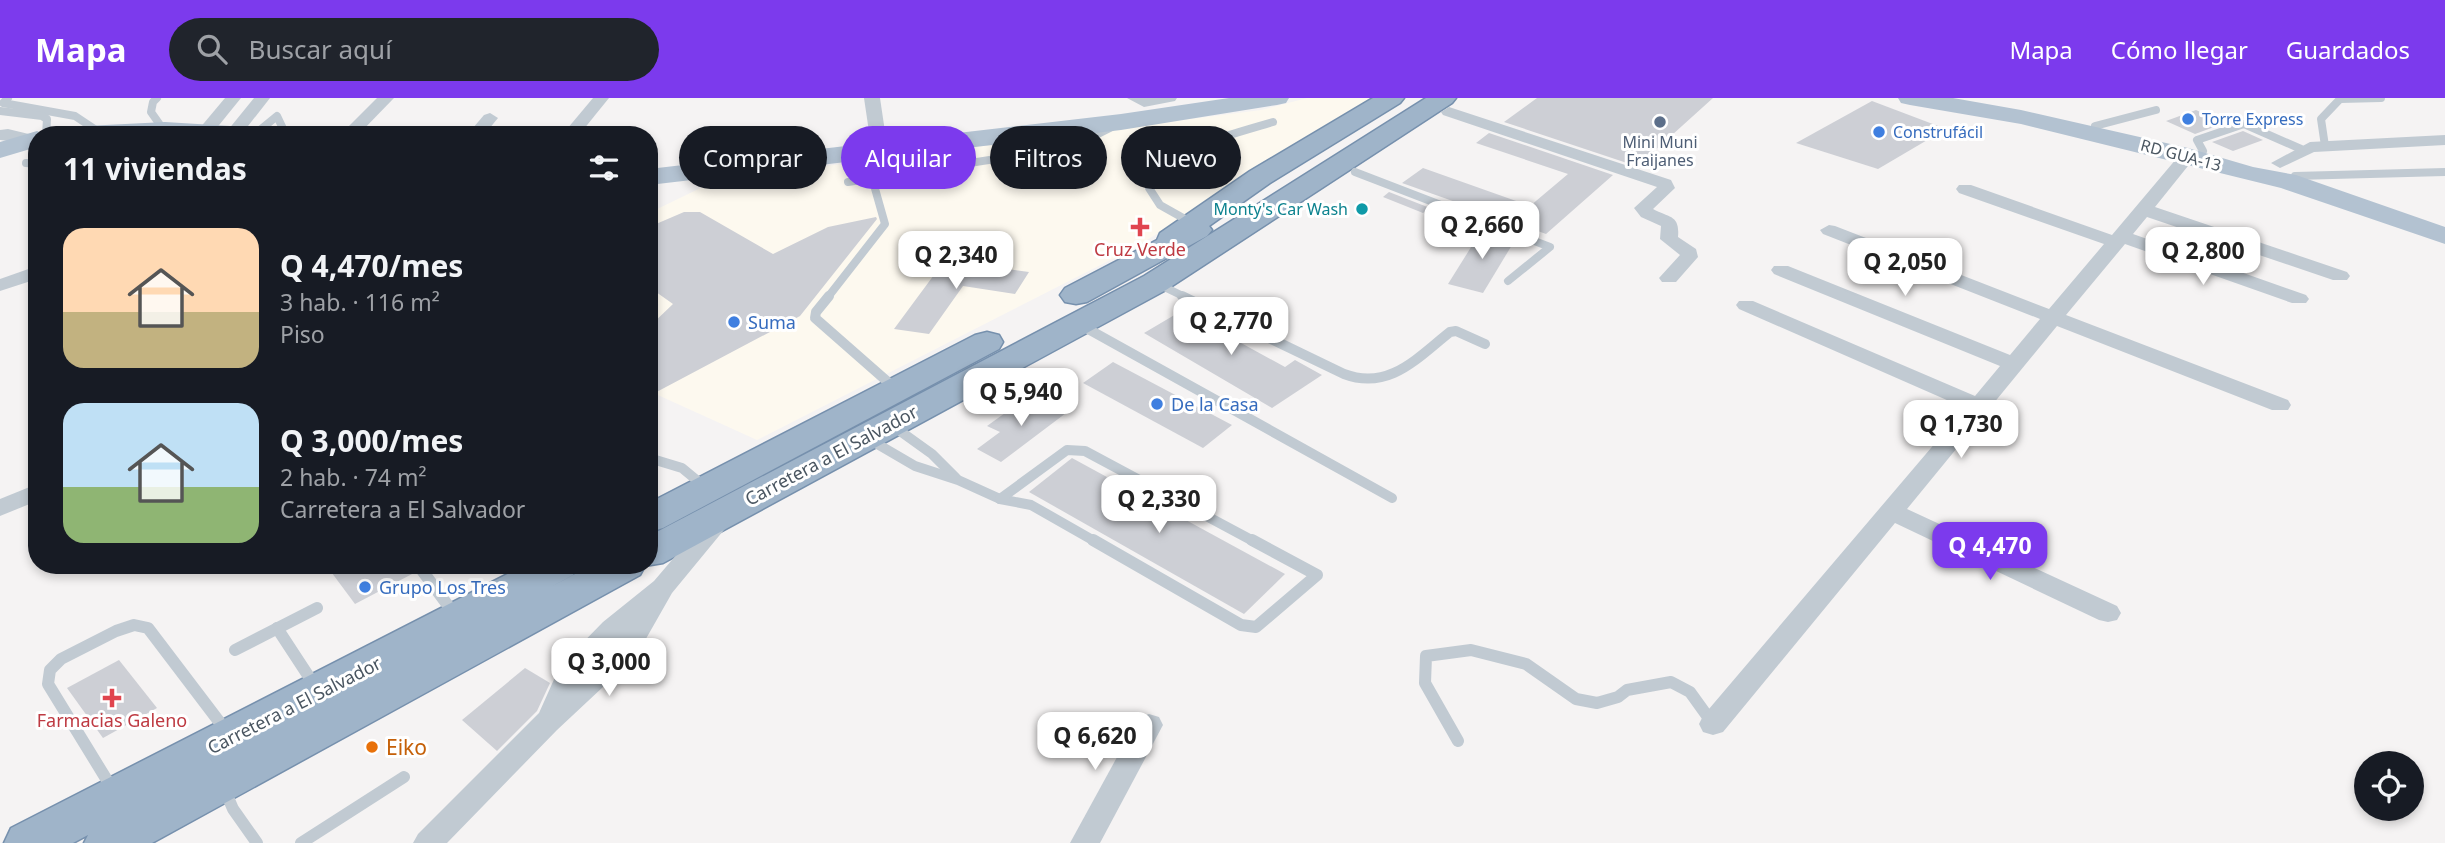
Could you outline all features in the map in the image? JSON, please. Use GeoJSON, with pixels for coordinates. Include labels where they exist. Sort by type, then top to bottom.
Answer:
{"type":"FeatureCollection","features":[{"type":"Feature","properties":{"kind":"highway"},"geometry":{"type":"LineString","coordinates":[[1141,275],[1194,223],[1260,177],[1391,98]]}},
{"type":"Feature","properties":{"kind":"highway","name":"Carretera a El Salvador"},"geometry":{"type":"LineString","coordinates":[[658,524],[717,500],[1076,322],[1238,207],[1417,98]]}},
{"type":"Feature","properties":{"kind":"highway"},"geometry":{"type":"LineString","coordinates":[[1141,275],[1210,257],[1355,172],[1453,103]]}},
{"type":"Feature","properties":{"kind":"highway","name":"Carretera a El Salvador"},"geometry":{"type":"LineString","coordinates":[[658,568],[717,500],[779,483],[884,417],[1007,332],[1141,275],[1395,132],[1453,103]]}},
{"type":"Feature","properties":{"kind":"highway"},"geometry":{"type":"LineString","coordinates":[[779,483],[768,474],[769,467],[777,459],[998,344],[1007,332],[1076,322]]}},
{"type":"Feature","properties":{"kind":"highway","name":"Carretera a El Salvador"},"geometry":{"type":"LineString","coordinates":[[28,843],[542,574]]}},
{"type":"Feature","properties":{"kind":"highway"},"geometry":{"type":"LineString","coordinates":[[396,690],[404,677],[421,665],[591,574]]}},
{"type":"Feature","properties":{"kind":"highway","name":"Carretera a El Salvador"},"geometry":{"type":"LineString","coordinates":[[108,843],[609,574]]}},
{"type":"Feature","properties":{"kind":"main road","name":"RD GUA-13"},"geometry":{"type":"LineString","coordinates":[[1910,98],[2021,117],[2195,153]]}},
{"type":"Feature","properties":{"kind":"main road","name":"RD GUA-13"},"geometry":{"type":"LineString","coordinates":[[1957,98],[2095,125],[2195,153],[2249,174],[2291,167],[2321,193],[2445,236]]}},
{"type":"Feature","properties":{"kind":"main road"},"geometry":{"type":"LineString","coordinates":[[976,140],[1121,122],[1275,110]]}},
{"type":"Feature","properties":{"kind":"main road"},"geometry":{"type":"LineString","coordinates":[[2195,153],[2241,165],[2291,167]]}},
{"type":"Feature","properties":{"kind":"main road"},"geometry":{"type":"LineString","coordinates":[[658,176],[841,156]]}},
{"type":"Feature","properties":{"kind":"street"},"geometry":{"type":"LineString","coordinates":[[210,126],[233,98]]}},
{"type":"Feature","properties":{"kind":"street"},"geometry":{"type":"LineString","coordinates":[[249,126],[262,98]]}},
{"type":"Feature","properties":{"kind":"street"},"geometry":{"type":"LineString","coordinates":[[357,126],[386,98]]}},
{"type":"Feature","properties":{"kind":"street"},"geometry":{"type":"LineString","coordinates":[[581,126],[601,98]]}},
{"type":"Feature","properties":{"kind":"street"},"geometry":{"type":"LineString","coordinates":[[872,98],[876,126]]}},
{"type":"Feature","properties":{"kind":"street"},"geometry":{"type":"LineString","coordinates":[[1139,100],[1169,98]]}},
{"type":"Feature","properties":{"kind":"street"},"geometry":{"type":"LineString","coordinates":[[1453,103],[1665,184],[1643,208],[1647,213],[1671,224],[1669,239],[1689,253],[1689,257],[1669,278]]}},
{"type":"Feature","properties":{"kind":"street"},"geometry":{"type":"LineString","coordinates":[[482,126],[490,117]]}},
{"type":"Feature","properties":{"kind":"street"},"geometry":{"type":"LineString","coordinates":[[2291,167],[2325,146],[2445,140]]}},
{"type":"Feature","properties":{"kind":"street"},"geometry":{"type":"LineString","coordinates":[[1713,724],[2142,209],[2195,153]]}},
{"type":"Feature","properties":{"kind":"street"},"geometry":{"type":"LineString","coordinates":[[1965,189],[2299,299]]}},
{"type":"Feature","properties":{"kind":"street"},"geometry":{"type":"LineString","coordinates":[[2142,209],[2340,276]]}},
{"type":"Feature","properties":{"kind":"street"},"geometry":{"type":"LineString","coordinates":[[1829,230],[2280,405]]}},
{"type":"Feature","properties":{"kind":"street"},"geometry":{"type":"LineString","coordinates":[[1782,270],[2013,364]]}},
{"type":"Feature","properties":{"kind":"street"},"geometry":{"type":"LineString","coordinates":[[0,285],[28,275]]}},
{"type":"Feature","properties":{"kind":"street"},"geometry":{"type":"LineString","coordinates":[[1746,305],[1978,406]]}},
{"type":"Feature","properties":{"kind":"street"},"geometry":{"type":"LineString","coordinates":[[0,508],[28,496]]}},
{"type":"Feature","properties":{"kind":"street"},"geometry":{"type":"LineString","coordinates":[[1891,511],[2108,612]]}},
{"type":"Feature","properties":{"kind":"street"},"geometry":{"type":"LineString","coordinates":[[428,843],[547,722],[594,680],[634,637],[655,574]]}},
{"type":"Feature","properties":{"kind":"street"},"geometry":{"type":"LineString","coordinates":[[1085,843],[1149,725]]}},
{"type":"Feature","properties":{"kind":"lane"},"geometry":{"type":"LineString","coordinates":[[8,98],[3,103],[58,111],[75,116],[90,126]]}},
{"type":"Feature","properties":{"kind":"lane"},"geometry":{"type":"LineString","coordinates":[[157,98],[153,102],[151,112],[161,126]]}},
{"type":"Feature","properties":{"kind":"lane"},"geometry":{"type":"LineString","coordinates":[[2325,146],[2321,119],[2340,99],[2381,98]]}},
{"type":"Feature","properties":{"kind":"lane"},"geometry":{"type":"LineString","coordinates":[[1194,223],[1158,203],[1150,183],[1158,168],[1172,156],[1275,110]]}},
{"type":"Feature","properties":{"kind":"lane"},"geometry":{"type":"LineString","coordinates":[[2095,125],[2156,110]]}},
{"type":"Feature","properties":{"kind":"lane"},"geometry":{"type":"LineString","coordinates":[[0,111],[23,140]]}},
{"type":"Feature","properties":{"kind":"lane"},"geometry":{"type":"LineString","coordinates":[[40,126],[58,111]]}},
{"type":"Feature","properties":{"kind":"lane"},"geometry":{"type":"LineString","coordinates":[[259,126],[277,116],[282,126]]}},
{"type":"Feature","properties":{"kind":"lane"},"geometry":{"type":"LineString","coordinates":[[976,162],[1072,147],[1121,122]]}},
{"type":"Feature","properties":{"kind":"lane"},"geometry":{"type":"LineString","coordinates":[[2195,153],[2197,140],[2244,124],[2291,167],[2445,172]]}},
{"type":"Feature","properties":{"kind":"lane"},"geometry":{"type":"LineString","coordinates":[[1355,172],[1550,247],[1508,281]]}},
{"type":"Feature","properties":{"kind":"lane"},"geometry":{"type":"LineString","coordinates":[[875,189],[885,224],[816,312],[816,318],[915,466],[958,480],[1000,499],[1031,505],[1241,625],[1255,627],[1317,575],[1084,451],[1067,450],[1000,499]]}},
{"type":"Feature","properties":{"kind":"lane"},"geometry":{"type":"LineString","coordinates":[[1141,275],[1344,374],[1362,380],[1378,380],[1394,374],[1450,332],[1456,331],[1485,344]]}},
{"type":"Feature","properties":{"kind":"lane"},"geometry":{"type":"LineString","coordinates":[[1076,322],[1392,498]]}},
{"type":"Feature","properties":{"kind":"lane"},"geometry":{"type":"LineString","coordinates":[[884,417],[932,454],[958,480]]}},
{"type":"Feature","properties":{"kind":"lane"},"geometry":{"type":"LineString","coordinates":[[658,461],[682,468],[717,500]]}},
{"type":"Feature","properties":{"kind":"lane"},"geometry":{"type":"LineString","coordinates":[[425,574],[458,619]]}},
{"type":"Feature","properties":{"kind":"lane"},"geometry":{"type":"LineString","coordinates":[[235,650],[317,608]]}},
{"type":"Feature","properties":{"kind":"lane"},"geometry":{"type":"LineString","coordinates":[[117,797],[48,684],[50,670],[61,659],[116,631],[134,625],[148,628],[231,737]]}},
{"type":"Feature","properties":{"kind":"lane"},"geometry":{"type":"LineString","coordinates":[[277,628],[319,692]]}},
{"type":"Feature","properties":{"kind":"lane"},"geometry":{"type":"LineString","coordinates":[[1458,741],[1424,683],[1426,656],[1471,650],[1526,664],[1576,699],[1597,703],[1618,697],[1627,690],[1671,682],[1690,692],[1713,724]]}},
{"type":"Feature","properties":{"kind":"lane"},"geometry":{"type":"LineString","coordinates":[[301,843],[404,776]]}},
{"type":"Feature","properties":{"kind":"lane"},"geometry":{"type":"LineString","coordinates":[[222,782],[233,808],[257,843]]}},
{"type":"Feature","properties":{"kind":"shaded area"},"geometry":{"type":"Polygon","coordinates":[[[1307,98],[1383,98],[1241,183],[1241,126],[1137,126],[1261,110],[1307,98]]]}},
{"type":"Feature","properties":{"kind":"shaded area"},"geometry":{"type":"Polygon","coordinates":[[[1121,128],[1121,189],[1232,189],[1130,250],[757,440],[658,395],[658,209],[698,189],[827,189],[827,166],[841,164],[841,189],[976,189],[976,147],[990,145],[990,189],[1107,189],[1107,130],[1121,128]]]}},
{"type":"Feature","properties":{"kind":"building"},"geometry":{"type":"Polygon","coordinates":[[[1537,98],[1713,98],[1641,163],[1630,160],[1627,163],[1504,122],[1537,98]]]}},
{"type":"Feature","properties":{"kind":"building","name":"Construfácil"},"geometry":{"type":"Polygon","coordinates":[[[1872,101],[1946,129],[1878,169],[1796,143],[1872,101]]]}},
{"type":"Feature","properties":{"kind":"building"},"geometry":{"type":"Polygon","coordinates":[[[2196,110],[2225,123],[2195,134],[2166,121],[2196,110]]]}},
{"type":"Feature","properties":{"kind":"building"},"geometry":{"type":"Polygon","coordinates":[[[2243,131],[2263,140],[2233,151],[2212,142],[2243,131]]]}},
{"type":"Feature","properties":{"kind":"building"},"geometry":{"type":"Polygon","coordinates":[[[1489,133],[1613,175],[1546,234],[1524,226],[1522,229],[1491,217],[1492,215],[1402,183],[1423,168],[1530,206],[1568,174],[1476,143],[1489,133]]]}},
{"type":"Feature","properties":{"kind":"building"},"geometry":{"type":"Polygon","coordinates":[[[1389,192],[1430,208],[1423,213],[1383,197],[1389,192]]]}},
{"type":"Feature","properties":{"kind":"building"},"geometry":{"type":"Polygon","coordinates":[[[684,212],[700,212],[773,254],[828,227],[876,217],[877,219],[800,316],[658,391],[658,318],[673,304],[658,293],[658,223],[684,212]]]}},
{"type":"Feature","properties":{"kind":"building"},"geometry":{"type":"Polygon","coordinates":[[[1483,228],[1515,240],[1483,293],[1448,284],[1483,228]]]}},
{"type":"Feature","properties":{"kind":"building"},"geometry":{"type":"Polygon","coordinates":[[[945,260],[1029,272],[1015,294],[963,286],[929,334],[894,329],[945,260]]]}},
{"type":"Feature","properties":{"kind":"building"},"geometry":{"type":"Polygon","coordinates":[[[1188,307],[1241,333],[1232,338],[1285,367],[1295,360],[1322,375],[1272,408],[1144,333],[1188,307]]]}},
{"type":"Feature","properties":{"kind":"building","name":"De la Casa"},"geometry":{"type":"Polygon","coordinates":[[[1113,362],[1232,425],[1203,448],[1083,383],[1113,362]]]}},
{"type":"Feature","properties":{"kind":"building"},"geometry":{"type":"Polygon","coordinates":[[[1045,398],[1070,410],[1001,462],[977,449],[1000,432],[987,426],[1012,408],[1024,414],[1045,398]]]}},
{"type":"Feature","properties":{"kind":"building"},"geometry":{"type":"Polygon","coordinates":[[[1072,458],[1285,574],[1244,614],[1029,492],[1072,458]]]}},
{"type":"Feature","properties":{"kind":"building"},"geometry":{"type":"Polygon","coordinates":[[[333,574],[412,574],[355,604],[333,574]]]}},
{"type":"Feature","properties":{"kind":"building","name":"Farmacias Galeno"},"geometry":{"type":"Polygon","coordinates":[[[119,660],[157,708],[103,738],[67,688],[119,660]]]}},
{"type":"Feature","properties":{"kind":"building"},"geometry":{"type":"Polygon","coordinates":[[[525,668],[550,683],[537,711],[497,751],[462,720],[525,668]]]}},
{"type":"Feature","properties":{"kind":"place","name":"Torre Express"},"geometry":{"type":"Point","coordinates":[2188,119]}},
{"type":"Feature","properties":{"kind":"place","name":"Mini Muni Fraijanes"},"geometry":{"type":"Point","coordinates":[1660,122]}},
{"type":"Feature","properties":{"kind":"place","name":"Construfácil"},"geometry":{"type":"Point","coordinates":[1879,132]}},
{"type":"Feature","properties":{"kind":"place","name":"Monty's Car Wash"},"geometry":{"type":"Point","coordinates":[1362,209]}},
{"type":"Feature","properties":{"kind":"place","name":"Cruz Verde"},"geometry":{"type":"Point","coordinates":[1140,227]}},
{"type":"Feature","properties":{"kind":"place","name":"Suma"},"geometry":{"type":"Point","coordinates":[734,322]}},
{"type":"Feature","properties":{"kind":"place","name":"De la Casa"},"geometry":{"type":"Point","coordinates":[1157,404]}},
{"type":"Feature","properties":{"kind":"place","name":"Grupo Los Tres"},"geometry":{"type":"Point","coordinates":[365,587]}},
{"type":"Feature","properties":{"kind":"place","name":"Farmacias Galeno"},"geometry":{"type":"Point","coordinates":[112,698]}},
{"type":"Feature","properties":{"kind":"place","name":"Eiko"},"geometry":{"type":"Point","coordinates":[372,747]}}]}
